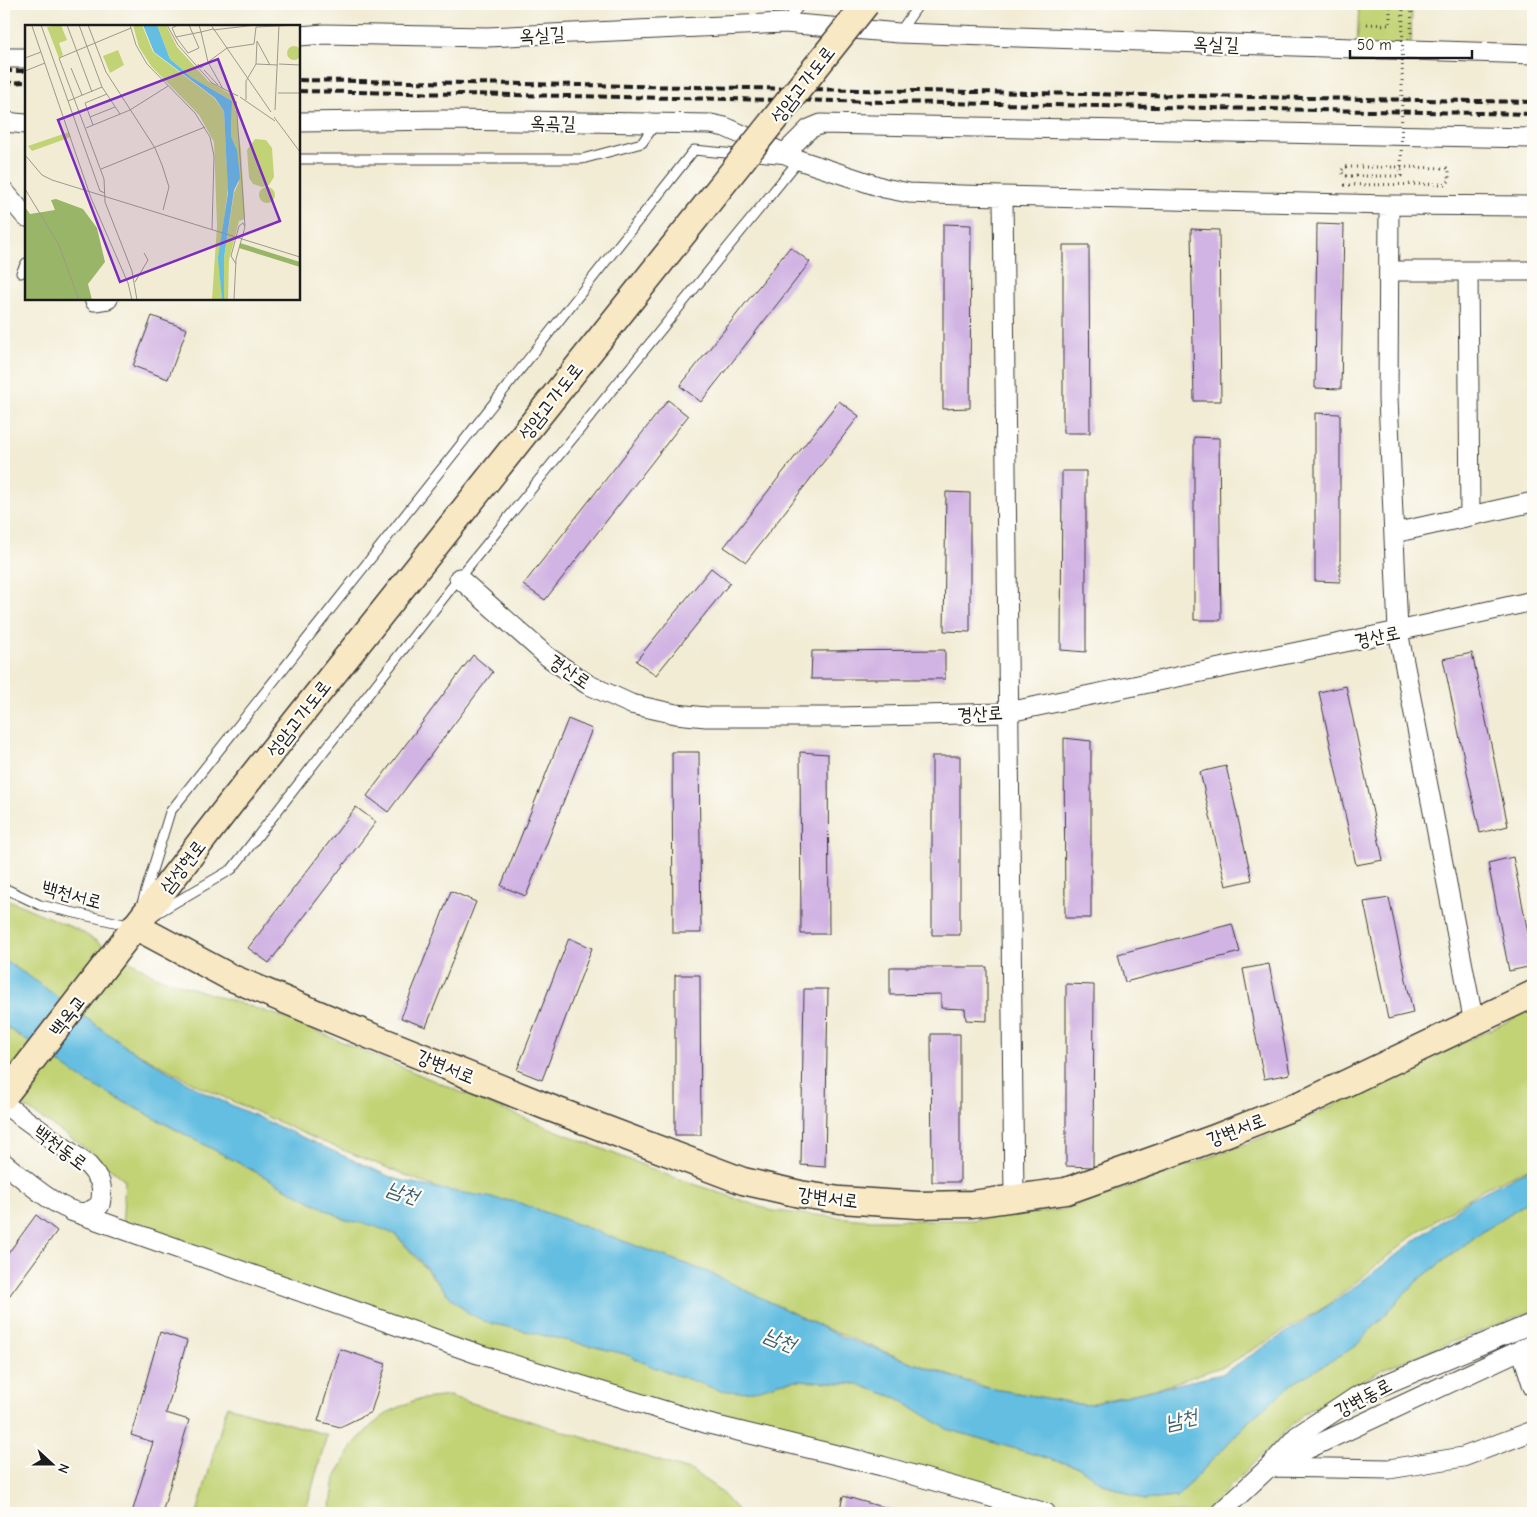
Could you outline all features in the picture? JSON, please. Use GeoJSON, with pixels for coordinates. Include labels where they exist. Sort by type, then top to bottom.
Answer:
{"type":"FeatureCollection","features":[{"type":"Feature","properties":{"kind":"street","name":"성암고가도로"},"geometry":{"type":"LineString","coordinates":[[234,799],[866,4]]}},
{"type":"Feature","properties":{"kind":"street","name":"옥실길"},"geometry":{"type":"LineString","coordinates":[[300,36],[324,34],[487,37],[785,23],[899,33],[1533,54]]}},
{"type":"Feature","properties":{"kind":"street"},"geometry":{"type":"LineString","coordinates":[[4,58],[25,58]]}},
{"type":"Feature","properties":{"kind":"street","name":"옥곡길"},"geometry":{"type":"LineString","coordinates":[[300,122],[445,120],[711,124],[725,127],[792,157],[884,188],[909,193],[1389,205],[1533,206]]}},
{"type":"Feature","properties":{"kind":"street"},"geometry":{"type":"LineString","coordinates":[[4,122],[25,124]]}},
{"type":"Feature","properties":{"kind":"street"},"geometry":{"type":"LineString","coordinates":[[792,157],[809,129],[822,124],[1533,138]]}},
{"type":"Feature","properties":{"kind":"street"},"geometry":{"type":"LineString","coordinates":[[4,191],[25,216]]}},
{"type":"Feature","properties":{"kind":"street"},"geometry":{"type":"LineString","coordinates":[[1003,196],[1014,1198]]}},
{"type":"Feature","properties":{"kind":"street"},"geometry":{"type":"LineString","coordinates":[[1389,205],[1388,398],[1398,631],[1474,1023]]}},
{"type":"Feature","properties":{"kind":"street"},"geometry":{"type":"LineString","coordinates":[[1390,271],[1533,271]]}},
{"type":"Feature","properties":{"kind":"street"},"geometry":{"type":"LineString","coordinates":[[1468,271],[1470,516]]}},
{"type":"Feature","properties":{"kind":"street"},"geometry":{"type":"LineString","coordinates":[[1394,533],[1533,502]]}},
{"type":"Feature","properties":{"kind":"street","name":"경산로"},"geometry":{"type":"LineString","coordinates":[[460,578],[548,657],[587,684],[613,697],[653,710],[706,716],[810,717],[1004,713],[1533,601]]}},
{"type":"Feature","properties":{"kind":"street","name":"삼성현로"},"geometry":{"type":"LineString","coordinates":[[132,930],[234,799]]}},
{"type":"Feature","properties":{"kind":"street","name":"백옥교"},"geometry":{"type":"LineString","coordinates":[[4,1096],[132,930]]}},
{"type":"Feature","properties":{"kind":"street","name":"강변서로"},"geometry":{"type":"LineString","coordinates":[[132,930],[230,977],[361,1032],[554,1109],[743,1181],[800,1194],[840,1200],[918,1205],[972,1204],[1066,1191],[1212,1139],[1310,1100],[1533,994]]}},
{"type":"Feature","properties":{"kind":"street","name":"백천동로"},"geometry":{"type":"LineString","coordinates":[[4,1104],[88,1165],[98,1177],[103,1189],[100,1205],[87,1212],[71,1211]]}},
{"type":"Feature","properties":{"kind":"street"},"geometry":{"type":"LineString","coordinates":[[4,1163],[57,1204],[71,1211],[478,1354],[705,1423],[882,1466],[1046,1513]]}},
{"type":"Feature","properties":{"kind":"street","name":"강변동로"},"geometry":{"type":"LineString","coordinates":[[1220,1513],[1269,1467],[1297,1436],[1359,1395],[1533,1323]]}},
{"type":"Feature","properties":{"kind":"street"},"geometry":{"type":"LineString","coordinates":[[1269,1467],[1527,1346],[1533,1388]]}},
{"type":"Feature","properties":{"kind":"street"},"geometry":{"type":"LineString","coordinates":[[1269,1467],[1389,1470],[1463,1456],[1533,1432]]}},
{"type":"Feature","properties":{"kind":"lane"},"geometry":{"type":"LineString","coordinates":[[785,23],[801,4]]}},
{"type":"Feature","properties":{"kind":"lane"},"geometry":{"type":"LineString","coordinates":[[899,33],[919,4]]}},
{"type":"Feature","properties":{"kind":"lane"},"geometry":{"type":"LineString","coordinates":[[300,160],[582,160],[642,143],[656,123]]}},
{"type":"Feature","properties":{"kind":"lane"},"geometry":{"type":"LineString","coordinates":[[132,930],[170,812],[694,150],[792,157]]}},
{"type":"Feature","properties":{"kind":"lane"},"geometry":{"type":"LineString","coordinates":[[132,930],[232,869],[792,157]]}},
{"type":"Feature","properties":{"kind":"lane"},"geometry":{"type":"LineString","coordinates":[[21,273],[25,265]]}},
{"type":"Feature","properties":{"kind":"lane","name":"백천서로"},"geometry":{"type":"LineString","coordinates":[[4,888],[40,905],[132,930]]}},
{"type":"Feature","properties":{"kind":"path"},"geometry":{"type":"LineString","coordinates":[[1367,24],[1390,24],[1390,4]]}},
{"type":"Feature","properties":{"kind":"path"},"geometry":{"type":"LineString","coordinates":[[1340,185],[1446,184],[1449,181],[1449,170],[1447,168],[1404,167],[1397,167],[1346,167],[1341,171],[1345,176],[1401,176],[1401,167],[1401,148],[1401,129],[1401,120],[1403,4]]}},
{"type":"Feature","properties":{"kind":"path"},"geometry":{"type":"LineString","coordinates":[[1410,50],[1412,4]]}},
{"type":"Feature","properties":{"kind":"green space"},"geometry":{"type":"Polygon","coordinates":[[[1359,4],[1412,4],[1411,50],[1357,48],[1359,4]]]}},
{"type":"Feature","properties":{"kind":"green space"},"geometry":{"type":"Polygon","coordinates":[[[4,898],[78,930],[157,977],[283,1017],[482,1101],[670,1176],[773,1211],[867,1220],[972,1220],[1061,1210],[1138,1184],[1280,1131],[1533,1009],[1533,1166],[1483,1189],[1415,1234],[1328,1305],[1227,1365],[1159,1388],[1086,1405],[989,1388],[916,1364],[820,1326],[710,1273],[517,1202],[440,1189],[318,1140],[201,1087],[125,1046],[4,960],[4,898]]]}},
{"type":"Feature","properties":{"kind":"green space"},"geometry":{"type":"Polygon","coordinates":[[[4,1026],[105,1092],[346,1220],[378,1223],[396,1235],[450,1297],[486,1322],[625,1354],[719,1390],[797,1380],[857,1384],[897,1398],[947,1429],[1081,1468],[1098,1481],[1144,1500],[1177,1497],[1252,1418],[1294,1383],[1366,1335],[1417,1281],[1475,1237],[1533,1198],[1533,1311],[1385,1368],[1303,1414],[1204,1513],[1075,1513],[705,1423],[122,1229],[125,1180],[78,1143],[4,1093],[4,1026]]]}},
{"type":"Feature","properties":{"kind":"green space"},"geometry":{"type":"Polygon","coordinates":[[[449,1396],[692,1471],[718,1489],[740,1513],[330,1513],[335,1478],[352,1446],[371,1426],[389,1412],[415,1400],[449,1396]]]}},
{"type":"Feature","properties":{"kind":"green space"},"geometry":{"type":"Polygon","coordinates":[[[227,1406],[327,1435],[305,1513],[197,1513],[227,1406]]]}},
{"type":"Feature","properties":{"kind":"water","name":"남천"},"geometry":{"type":"Polygon","coordinates":[[[4,960],[125,1046],[207,1094],[395,1179],[517,1202],[710,1273],[842,1337],[977,1386],[1085,1405],[1222,1374],[1337,1300],[1470,1199],[1533,1167],[1533,1198],[1475,1237],[1417,1281],[1351,1349],[1294,1383],[1252,1418],[1177,1497],[1144,1500],[1098,1481],[1081,1468],[947,1429],[897,1398],[857,1384],[797,1380],[779,1383],[754,1391],[719,1390],[653,1367],[625,1354],[486,1322],[468,1313],[450,1297],[396,1235],[374,1226],[346,1220],[87,1082],[4,1025],[4,960]]]}},
{"type":"Feature","properties":{"kind":"building"},"geometry":{"type":"Polygon","coordinates":[[[943,224],[971,225],[970,408],[943,409],[943,224]]]}},
{"type":"Feature","properties":{"kind":"building"},"geometry":{"type":"Polygon","coordinates":[[[1317,224],[1344,225],[1341,389],[1315,388],[1317,224]]]}},
{"type":"Feature","properties":{"kind":"building"},"geometry":{"type":"Polygon","coordinates":[[[1191,229],[1219,230],[1221,401],[1194,401],[1191,229]]]}},
{"type":"Feature","properties":{"kind":"building"},"geometry":{"type":"Polygon","coordinates":[[[1063,245],[1089,245],[1090,433],[1063,433],[1063,245]]]}},
{"type":"Feature","properties":{"kind":"building"},"geometry":{"type":"Polygon","coordinates":[[[790,247],[810,262],[701,402],[680,386],[790,247]]]}},
{"type":"Feature","properties":{"kind":"building"},"geometry":{"type":"Polygon","coordinates":[[[152,316],[187,329],[168,379],[133,366],[152,316]]]}},
{"type":"Feature","properties":{"kind":"building"},"geometry":{"type":"Polygon","coordinates":[[[668,400],[688,416],[545,600],[523,585],[668,400]]]}},
{"type":"Feature","properties":{"kind":"building"},"geometry":{"type":"Polygon","coordinates":[[[839,401],[859,416],[746,562],[724,547],[839,401]]]}},
{"type":"Feature","properties":{"kind":"building"},"geometry":{"type":"Polygon","coordinates":[[[1315,413],[1340,414],[1340,582],[1315,581],[1315,413]]]}},
{"type":"Feature","properties":{"kind":"building"},"geometry":{"type":"Polygon","coordinates":[[[1194,437],[1219,438],[1221,620],[1194,620],[1194,437]]]}},
{"type":"Feature","properties":{"kind":"building"},"geometry":{"type":"Polygon","coordinates":[[[1062,471],[1086,471],[1086,652],[1061,650],[1062,471]]]}},
{"type":"Feature","properties":{"kind":"building"},"geometry":{"type":"Polygon","coordinates":[[[946,492],[970,493],[970,632],[944,631],[946,492]]]}},
{"type":"Feature","properties":{"kind":"building"},"geometry":{"type":"Polygon","coordinates":[[[711,568],[730,583],[656,675],[636,661],[711,568]]]}},
{"type":"Feature","properties":{"kind":"building"},"geometry":{"type":"Polygon","coordinates":[[[945,650],[945,679],[811,679],[812,651],[945,650]]]}},
{"type":"Feature","properties":{"kind":"building"},"geometry":{"type":"Polygon","coordinates":[[[1472,653],[1508,826],[1480,833],[1443,659],[1472,653]]]}},
{"type":"Feature","properties":{"kind":"building"},"geometry":{"type":"Polygon","coordinates":[[[473,655],[493,672],[388,812],[367,796],[473,655]]]}},
{"type":"Feature","properties":{"kind":"building"},"geometry":{"type":"Polygon","coordinates":[[[1346,686],[1383,860],[1356,865],[1319,692],[1346,686]]]}},
{"type":"Feature","properties":{"kind":"building"},"geometry":{"type":"Polygon","coordinates":[[[568,719],[592,729],[526,896],[501,886],[568,719]]]}},
{"type":"Feature","properties":{"kind":"building"},"geometry":{"type":"Polygon","coordinates":[[[1064,738],[1091,741],[1091,918],[1065,918],[1064,738]]]}},
{"type":"Feature","properties":{"kind":"building"},"geometry":{"type":"Polygon","coordinates":[[[672,752],[699,752],[701,933],[673,933],[672,752]]]}},
{"type":"Feature","properties":{"kind":"building"},"geometry":{"type":"Polygon","coordinates":[[[800,752],[828,754],[829,934],[801,934],[800,752]]]}},
{"type":"Feature","properties":{"kind":"building"},"geometry":{"type":"Polygon","coordinates":[[[932,756],[960,756],[960,935],[932,935],[932,756]]]}},
{"type":"Feature","properties":{"kind":"building"},"geometry":{"type":"Polygon","coordinates":[[[1226,766],[1252,880],[1226,886],[1200,772],[1226,766]]]}},
{"type":"Feature","properties":{"kind":"building"},"geometry":{"type":"Polygon","coordinates":[[[356,807],[376,822],[269,963],[248,948],[356,807]]]}},
{"type":"Feature","properties":{"kind":"building"},"geometry":{"type":"Polygon","coordinates":[[[1513,857],[1533,966],[1509,971],[1488,863],[1513,857]]]}},
{"type":"Feature","properties":{"kind":"building"},"geometry":{"type":"Polygon","coordinates":[[[451,891],[476,902],[426,1027],[401,1018],[451,891]]]}},
{"type":"Feature","properties":{"kind":"building"},"geometry":{"type":"Polygon","coordinates":[[[1389,898],[1413,1013],[1388,1019],[1364,902],[1389,898]]]}},
{"type":"Feature","properties":{"kind":"building"},"geometry":{"type":"Polygon","coordinates":[[[1232,924],[1240,952],[1125,982],[1118,954],[1232,924]]]}},
{"type":"Feature","properties":{"kind":"building"},"geometry":{"type":"Polygon","coordinates":[[[569,938],[592,948],[542,1080],[517,1070],[569,938]]]}},
{"type":"Feature","properties":{"kind":"building"},"geometry":{"type":"Polygon","coordinates":[[[1269,964],[1290,1074],[1264,1079],[1243,969],[1269,964]]]}},
{"type":"Feature","properties":{"kind":"building"},"geometry":{"type":"Polygon","coordinates":[[[890,967],[987,967],[987,1021],[966,1020],[965,1009],[941,1008],[941,994],[890,995],[890,967]]]}},
{"type":"Feature","properties":{"kind":"building"},"geometry":{"type":"Polygon","coordinates":[[[675,975],[700,975],[701,1135],[675,1135],[675,975]]]}},
{"type":"Feature","properties":{"kind":"building"},"geometry":{"type":"Polygon","coordinates":[[[1066,984],[1094,985],[1093,1167],[1066,1166],[1066,984]]]}},
{"type":"Feature","properties":{"kind":"building"},"geometry":{"type":"Polygon","coordinates":[[[804,989],[828,989],[825,1167],[801,1165],[804,989]]]}},
{"type":"Feature","properties":{"kind":"building"},"geometry":{"type":"Polygon","coordinates":[[[931,1034],[960,1034],[960,1182],[932,1182],[931,1034]]]}},
{"type":"Feature","properties":{"kind":"building"},"geometry":{"type":"Polygon","coordinates":[[[36,1215],[57,1231],[4,1303],[4,1259],[36,1215]]]}},
{"type":"Feature","properties":{"kind":"building"},"geometry":{"type":"Polygon","coordinates":[[[160,1332],[187,1341],[166,1413],[189,1420],[162,1513],[132,1513],[153,1442],[131,1435],[160,1332]]]}},
{"type":"Feature","properties":{"kind":"building"},"geometry":{"type":"Polygon","coordinates":[[[340,1349],[386,1364],[371,1412],[340,1427],[318,1421],[340,1349]]]}},
{"type":"Feature","properties":{"kind":"building"},"geometry":{"type":"Polygon","coordinates":[[[843,1496],[904,1513],[839,1513],[843,1496]]]}},
{"type":"Feature","properties":{"kind":"railway"},"geometry":{"type":"LineString","coordinates":[[4,71],[25,71]]}},
{"type":"Feature","properties":{"kind":"railway"},"geometry":{"type":"LineString","coordinates":[[300,80],[1533,102]]}},
{"type":"Feature","properties":{"kind":"railway"},"geometry":{"type":"LineString","coordinates":[[4,83],[25,82]]}},
{"type":"Feature","properties":{"kind":"railway"},"geometry":{"type":"LineString","coordinates":[[300,91],[1533,114]]}}]}
